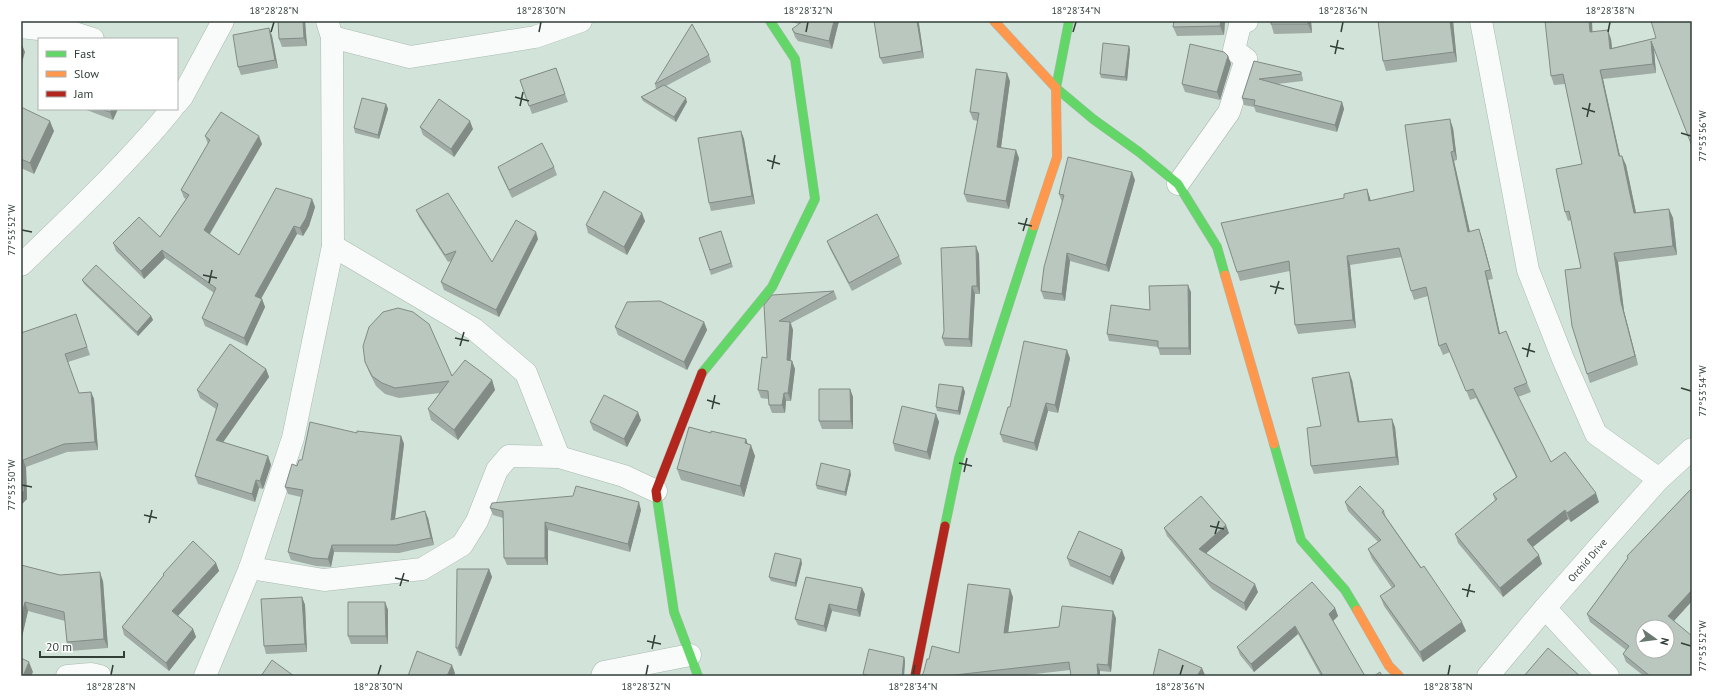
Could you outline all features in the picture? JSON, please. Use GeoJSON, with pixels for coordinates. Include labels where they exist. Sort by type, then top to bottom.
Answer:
{"type":"FeatureCollection","features":[{"type":"Feature","properties":{"kind":"street"},"geometry":{"type":"LineString","coordinates":[[178,98],[223,21]]}},
{"type":"Feature","properties":{"kind":"street"},"geometry":{"type":"LineString","coordinates":[[205,676],[250,568],[293,438],[333,246],[330,29],[410,57],[535,37],[581,21]]}},
{"type":"Feature","properties":{"kind":"street"},"geometry":{"type":"LineString","coordinates":[[698,676],[674,612],[656,491],[703,370],[772,287],[815,199],[794,59],[770,21]]}},
{"type":"Feature","properties":{"kind":"street"},"geometry":{"type":"LineString","coordinates":[[994,21],[1056,88],[1093,119],[1139,152],[1178,184],[1217,247],[1253,366],[1301,540],[1345,590],[1389,666],[1399,676]]}},
{"type":"Feature","properties":{"kind":"street"},"geometry":{"type":"LineString","coordinates":[[915,676],[959,458],[1057,158],[1056,88],[1069,21]]}},
{"type":"Feature","properties":{"kind":"street"},"geometry":{"type":"LineString","coordinates":[[1178,184],[1229,112],[1246,59],[1234,50],[1240,25],[1247,21]]}},
{"type":"Feature","properties":{"kind":"street"},"geometry":{"type":"LineString","coordinates":[[1481,21],[1528,270],[1563,359],[1596,434],[1659,479]]}},
{"type":"Feature","properties":{"kind":"street"},"geometry":{"type":"LineString","coordinates":[[21,27],[74,32],[90,38]]}},
{"type":"Feature","properties":{"kind":"street"},"geometry":{"type":"LineString","coordinates":[[21,265],[81,208],[150,136],[170,110]]}},
{"type":"Feature","properties":{"kind":"street"},"geometry":{"type":"LineString","coordinates":[[333,246],[474,329],[526,373],[558,457]]}},
{"type":"Feature","properties":{"kind":"street","name":"Orchid Drive"},"geometry":{"type":"LineString","coordinates":[[1488,676],[1545,608],[1659,479],[1692,449]]}},
{"type":"Feature","properties":{"kind":"street"},"geometry":{"type":"LineString","coordinates":[[250,568],[324,580],[422,569],[462,545],[477,521],[497,470],[509,456],[558,457],[624,476],[656,491]]}},
{"type":"Feature","properties":{"kind":"street"},"geometry":{"type":"LineString","coordinates":[[1545,608],[1608,676]]}},
{"type":"Feature","properties":{"kind":"street"},"geometry":{"type":"LineString","coordinates":[[602,676],[604,672],[690,655]]}},
{"type":"Feature","properties":{"kind":"street"},"geometry":{"type":"LineString","coordinates":[[67,676],[91,674],[100,676]]}},
{"type":"Feature","properties":{"kind":"building"},"geometry":{"type":"Polygon","coordinates":[[[278,21],[303,21],[304,38],[279,39],[278,21]]]}},
{"type":"Feature","properties":{"kind":"building"},"geometry":{"type":"Polygon","coordinates":[[[803,21],[834,21],[829,41],[795,33],[792,29],[803,21]]]}},
{"type":"Feature","properties":{"kind":"building"},"geometry":{"type":"Polygon","coordinates":[[[874,21],[917,21],[922,51],[880,58],[874,21]]]}},
{"type":"Feature","properties":{"kind":"building"},"geometry":{"type":"Polygon","coordinates":[[[1174,21],[1221,21],[1220,26],[1173,27],[1174,21]]]}},
{"type":"Feature","properties":{"kind":"building"},"geometry":{"type":"Polygon","coordinates":[[[1271,21],[1308,21],[1308,24],[1271,24],[1271,21]]]}},
{"type":"Feature","properties":{"kind":"building"},"geometry":{"type":"Polygon","coordinates":[[[1378,21],[1450,21],[1454,52],[1383,61],[1378,21]]]}},
{"type":"Feature","properties":{"kind":"building"},"geometry":{"type":"Polygon","coordinates":[[[1545,21],[1589,21],[1590,32],[1608,30],[1610,49],[1656,38],[1651,21],[1692,21],[1692,146],[1651,41],[1653,64],[1600,70],[1619,156],[1622,156],[1634,213],[1669,209],[1673,246],[1614,253],[1621,302],[1635,356],[1587,374],[1572,326],[1565,270],[1581,268],[1569,211],[1565,212],[1556,169],[1582,164],[1563,74],[1551,76],[1545,21]]]}},
{"type":"Feature","properties":{"kind":"building"},"geometry":{"type":"Polygon","coordinates":[[[692,24],[709,55],[655,84],[692,24]]]}},
{"type":"Feature","properties":{"kind":"building"},"geometry":{"type":"Polygon","coordinates":[[[269,28],[275,60],[238,67],[233,35],[269,28]]]}},
{"type":"Feature","properties":{"kind":"building"},"geometry":{"type":"Polygon","coordinates":[[[1103,43],[1129,46],[1125,77],[1100,74],[1103,43]]]}},
{"type":"Feature","properties":{"kind":"building"},"geometry":{"type":"Polygon","coordinates":[[[1190,44],[1224,52],[1228,56],[1217,92],[1182,84],[1190,44]]]}},
{"type":"Feature","properties":{"kind":"building"},"geometry":{"type":"Polygon","coordinates":[[[1254,61],[1301,72],[1301,74],[1259,79],[1342,102],[1335,125],[1254,105],[1255,100],[1242,98],[1254,61]]]}},
{"type":"Feature","properties":{"kind":"building"},"geometry":{"type":"Polygon","coordinates":[[[556,68],[565,94],[529,106],[520,80],[556,68]]]}},
{"type":"Feature","properties":{"kind":"building"},"geometry":{"type":"Polygon","coordinates":[[[976,69],[1007,73],[997,147],[1016,150],[1006,201],[964,194],[979,113],[970,112],[976,69]]]}},
{"type":"Feature","properties":{"kind":"building"},"geometry":{"type":"Polygon","coordinates":[[[664,85],[686,98],[674,117],[641,97],[664,85]]]}},
{"type":"Feature","properties":{"kind":"building"},"geometry":{"type":"Polygon","coordinates":[[[362,98],[386,104],[378,135],[354,128],[362,98]]]}},
{"type":"Feature","properties":{"kind":"building"},"geometry":{"type":"Polygon","coordinates":[[[439,99],[470,121],[451,149],[420,127],[439,99]]]}},
{"type":"Feature","properties":{"kind":"building"},"geometry":{"type":"Polygon","coordinates":[[[21,107],[50,121],[30,163],[21,159],[21,107]]]}},
{"type":"Feature","properties":{"kind":"building"},"geometry":{"type":"Polygon","coordinates":[[[221,112],[259,136],[204,230],[239,255],[276,188],[312,199],[306,218],[300,228],[294,226],[255,296],[262,299],[244,338],[202,318],[216,288],[162,250],[141,271],[113,243],[139,217],[160,237],[189,195],[181,190],[210,140],[205,136],[221,112]]]}},
{"type":"Feature","properties":{"kind":"building"},"geometry":{"type":"Polygon","coordinates":[[[1450,119],[1454,151],[1451,152],[1468,232],[1479,229],[1490,270],[1485,271],[1499,334],[1506,331],[1527,383],[1514,388],[1551,462],[1565,452],[1596,493],[1567,513],[1565,510],[1527,540],[1539,555],[1500,588],[1455,534],[1497,499],[1493,494],[1517,477],[1473,389],[1466,391],[1446,343],[1439,346],[1426,287],[1411,291],[1399,248],[1347,256],[1353,320],[1295,325],[1289,261],[1237,272],[1221,223],[1344,198],[1344,194],[1367,189],[1369,201],[1414,191],[1405,125],[1450,119]]]}},
{"type":"Feature","properties":{"kind":"building"},"geometry":{"type":"Polygon","coordinates":[[[741,131],[752,196],[709,203],[698,138],[741,131]]]}},
{"type":"Feature","properties":{"kind":"building"},"geometry":{"type":"Polygon","coordinates":[[[542,143],[554,167],[509,190],[498,167],[542,143]]]}},
{"type":"Feature","properties":{"kind":"building"},"geometry":{"type":"Polygon","coordinates":[[[1068,157],[1132,172],[1106,265],[1067,253],[1062,294],[1041,291],[1044,267],[1064,195],[1059,194],[1068,157]]]}},
{"type":"Feature","properties":{"kind":"building"},"geometry":{"type":"Polygon","coordinates":[[[604,191],[642,213],[624,247],[586,225],[604,191]]]}},
{"type":"Feature","properties":{"kind":"building"},"geometry":{"type":"Polygon","coordinates":[[[448,193],[492,262],[516,220],[536,232],[496,310],[441,282],[456,251],[445,255],[416,210],[448,193]]]}},
{"type":"Feature","properties":{"kind":"building"},"geometry":{"type":"Polygon","coordinates":[[[877,214],[899,256],[849,283],[827,241],[877,214]]]}},
{"type":"Feature","properties":{"kind":"building"},"geometry":{"type":"Polygon","coordinates":[[[721,231],[731,263],[710,270],[699,238],[721,231]]]}},
{"type":"Feature","properties":{"kind":"building"},"geometry":{"type":"Polygon","coordinates":[[[976,246],[977,286],[972,286],[969,339],[942,338],[944,331],[941,248],[976,246]]]}},
{"type":"Feature","properties":{"kind":"building"},"geometry":{"type":"Polygon","coordinates":[[[96,265],[151,316],[137,332],[82,280],[96,265]]]}},
{"type":"Feature","properties":{"kind":"building"},"geometry":{"type":"Polygon","coordinates":[[[1188,285],[1189,348],[1158,348],[1158,341],[1107,334],[1111,305],[1150,310],[1149,286],[1188,285]]]}},
{"type":"Feature","properties":{"kind":"building"},"geometry":{"type":"Polygon","coordinates":[[[834,291],[779,321],[790,322],[787,360],[792,361],[788,393],[784,393],[782,405],[769,405],[768,391],[758,390],[762,357],[767,358],[764,305],[772,295],[834,291]]]}},
{"type":"Feature","properties":{"kind":"building"},"geometry":{"type":"Polygon","coordinates":[[[660,301],[704,322],[684,362],[615,327],[627,302],[660,301]]]}},
{"type":"Feature","properties":{"kind":"building"},"geometry":{"type":"Polygon","coordinates":[[[398,308],[413,312],[429,324],[452,376],[465,360],[492,380],[454,430],[428,409],[449,381],[395,388],[382,383],[372,376],[365,362],[363,346],[369,327],[383,312],[398,308]]]}},
{"type":"Feature","properties":{"kind":"building"},"geometry":{"type":"Polygon","coordinates":[[[76,314],[87,347],[65,354],[79,393],[91,392],[95,442],[64,444],[23,460],[24,491],[21,494],[21,333],[76,314]]]}},
{"type":"Feature","properties":{"kind":"building"},"geometry":{"type":"Polygon","coordinates":[[[1024,341],[1067,350],[1055,405],[1046,403],[1034,443],[1000,434],[1008,407],[1010,407],[1024,341]]]}},
{"type":"Feature","properties":{"kind":"building"},"geometry":{"type":"Polygon","coordinates":[[[230,344],[266,369],[216,440],[268,456],[260,481],[256,480],[252,494],[195,476],[218,404],[197,390],[230,344]]]}},
{"type":"Feature","properties":{"kind":"building"},"geometry":{"type":"Polygon","coordinates":[[[1349,372],[1358,422],[1392,419],[1396,457],[1311,466],[1307,428],[1321,426],[1312,378],[1349,372]]]}},
{"type":"Feature","properties":{"kind":"building"},"geometry":{"type":"Polygon","coordinates":[[[939,384],[963,387],[958,411],[936,407],[939,384]]]}},
{"type":"Feature","properties":{"kind":"building"},"geometry":{"type":"Polygon","coordinates":[[[819,389],[850,389],[851,421],[819,421],[819,389]]]}},
{"type":"Feature","properties":{"kind":"building"},"geometry":{"type":"Polygon","coordinates":[[[604,395],[638,412],[624,439],[590,422],[604,395]]]}},
{"type":"Feature","properties":{"kind":"building"},"geometry":{"type":"Polygon","coordinates":[[[902,406],[936,414],[927,452],[893,443],[902,406]]]}},
{"type":"Feature","properties":{"kind":"building"},"geometry":{"type":"Polygon","coordinates":[[[310,422],[357,433],[357,431],[401,436],[391,520],[425,511],[431,538],[396,545],[332,545],[328,559],[313,558],[288,552],[303,490],[285,487],[292,464],[297,466],[299,460],[302,460],[310,422]]]}},
{"type":"Feature","properties":{"kind":"building"},"geometry":{"type":"Polygon","coordinates":[[[689,427],[711,433],[711,431],[746,439],[745,443],[751,445],[740,486],[677,469],[689,427]]]}},
{"type":"Feature","properties":{"kind":"building"},"geometry":{"type":"Polygon","coordinates":[[[821,463],[850,470],[845,492],[816,485],[821,463]]]}},
{"type":"Feature","properties":{"kind":"building"},"geometry":{"type":"Polygon","coordinates":[[[576,486],[639,502],[628,544],[545,522],[545,558],[504,558],[503,511],[490,508],[492,503],[573,496],[576,486]]]}},
{"type":"Feature","properties":{"kind":"building"},"geometry":{"type":"Polygon","coordinates":[[[1360,486],[1384,511],[1382,512],[1421,568],[1424,566],[1462,622],[1420,652],[1380,596],[1395,586],[1368,549],[1381,540],[1345,502],[1360,486]]]}},
{"type":"Feature","properties":{"kind":"building"},"geometry":{"type":"Polygon","coordinates":[[[1692,488],[1692,590],[1668,616],[1672,619],[1635,619],[1635,659],[1675,659],[1675,622],[1692,636],[1692,676],[1650,676],[1623,654],[1629,646],[1587,614],[1628,558],[1627,556],[1692,488]]]}},
{"type":"Feature","properties":{"kind":"building"},"geometry":{"type":"Polygon","coordinates":[[[1201,496],[1226,525],[1199,549],[1255,584],[1244,603],[1209,581],[1164,528],[1201,496]]]}},
{"type":"Feature","properties":{"kind":"building"},"geometry":{"type":"Polygon","coordinates":[[[1079,531],[1122,550],[1110,577],[1067,558],[1079,531]]]}},
{"type":"Feature","properties":{"kind":"building"},"geometry":{"type":"Polygon","coordinates":[[[193,541],[216,563],[172,611],[193,629],[166,663],[122,627],[164,575],[163,574],[193,541]]]}},
{"type":"Feature","properties":{"kind":"building"},"geometry":{"type":"Polygon","coordinates":[[[775,553],[801,559],[795,583],[769,577],[775,553]]]}},
{"type":"Feature","properties":{"kind":"building"},"geometry":{"type":"Polygon","coordinates":[[[21,565],[60,575],[100,572],[104,639],[67,642],[64,612],[25,602],[21,618],[21,565]]]}},
{"type":"Feature","properties":{"kind":"building"},"geometry":{"type":"Polygon","coordinates":[[[457,569],[489,569],[458,648],[456,648],[457,569]]]}},
{"type":"Feature","properties":{"kind":"building"},"geometry":{"type":"Polygon","coordinates":[[[806,577],[862,588],[857,610],[829,604],[824,626],[795,619],[806,577]]]}},
{"type":"Feature","properties":{"kind":"building"},"geometry":{"type":"Polygon","coordinates":[[[1312,582],[1335,608],[1329,614],[1365,676],[1323,676],[1295,626],[1251,664],[1237,647],[1312,582]]]}},
{"type":"Feature","properties":{"kind":"building"},"geometry":{"type":"Polygon","coordinates":[[[968,584],[1010,589],[1004,633],[1059,627],[1062,606],[1113,611],[1108,665],[1097,664],[1098,676],[1071,676],[1069,662],[946,676],[922,676],[927,659],[929,659],[932,646],[959,653],[968,584]]]}},
{"type":"Feature","properties":{"kind":"building"},"geometry":{"type":"Polygon","coordinates":[[[302,597],[305,644],[264,646],[261,599],[302,597]]]}},
{"type":"Feature","properties":{"kind":"building"},"geometry":{"type":"Polygon","coordinates":[[[348,602],[385,602],[386,636],[348,636],[348,602]]]}},
{"type":"Feature","properties":{"kind":"building"},"geometry":{"type":"Polygon","coordinates":[[[1548,648],[1580,676],[1524,676],[1548,648]]]}},
{"type":"Feature","properties":{"kind":"building"},"geometry":{"type":"Polygon","coordinates":[[[869,649],[904,657],[902,676],[872,676],[863,674],[869,649]]]}},
{"type":"Feature","properties":{"kind":"building"},"geometry":{"type":"Polygon","coordinates":[[[1159,649],[1202,668],[1197,676],[1153,676],[1159,649]]]}},
{"type":"Feature","properties":{"kind":"building"},"geometry":{"type":"Polygon","coordinates":[[[417,651],[452,665],[447,676],[408,676],[417,651]]]}},
{"type":"Feature","properties":{"kind":"building"},"geometry":{"type":"Polygon","coordinates":[[[21,658],[29,662],[23,676],[21,676],[21,658]]]}},
{"type":"Feature","properties":{"kind":"building"},"geometry":{"type":"Polygon","coordinates":[[[272,660],[294,676],[261,676],[272,660]]]}},
{"type":"Feature","properties":{"kind":"building"},"geometry":{"type":"Polygon","coordinates":[[[1380,672],[1382,676],[1374,676],[1380,672]]]}},
{"type":"Feature","properties":{"kind":"traffic: fast"},"geometry":{"type":"LineString","coordinates":[[702,373],[772,287],[815,199],[795,59],[770,21]]}},
{"type":"Feature","properties":{"kind":"traffic: fast"},"geometry":{"type":"LineString","coordinates":[[1069,21],[1056,88],[1093,119],[1139,152],[1178,184],[1217,247],[1225,275]]}},
{"type":"Feature","properties":{"kind":"traffic: fast"},"geometry":{"type":"LineString","coordinates":[[945,526],[959,458],[1034,226]]}},
{"type":"Feature","properties":{"kind":"traffic: fast"},"geometry":{"type":"LineString","coordinates":[[1274,444],[1301,540],[1345,590],[1357,610]]}},
{"type":"Feature","properties":{"kind":"traffic: fast"},"geometry":{"type":"LineString","coordinates":[[657,498],[674,612],[698,676]]}},
{"type":"Feature","properties":{"kind":"traffic: slow"},"geometry":{"type":"LineString","coordinates":[[994,21],[1056,88],[1057,157],[1034,226]]}},
{"type":"Feature","properties":{"kind":"traffic: slow"},"geometry":{"type":"LineString","coordinates":[[1225,275],[1274,444]]}},
{"type":"Feature","properties":{"kind":"traffic: slow"},"geometry":{"type":"LineString","coordinates":[[1357,610],[1389,666],[1399,676]]}},
{"type":"Feature","properties":{"kind":"traffic: jam"},"geometry":{"type":"LineString","coordinates":[[657,498],[656,491],[702,373]]}},
{"type":"Feature","properties":{"kind":"traffic: jam"},"geometry":{"type":"LineString","coordinates":[[915,676],[945,526]]}}]}
